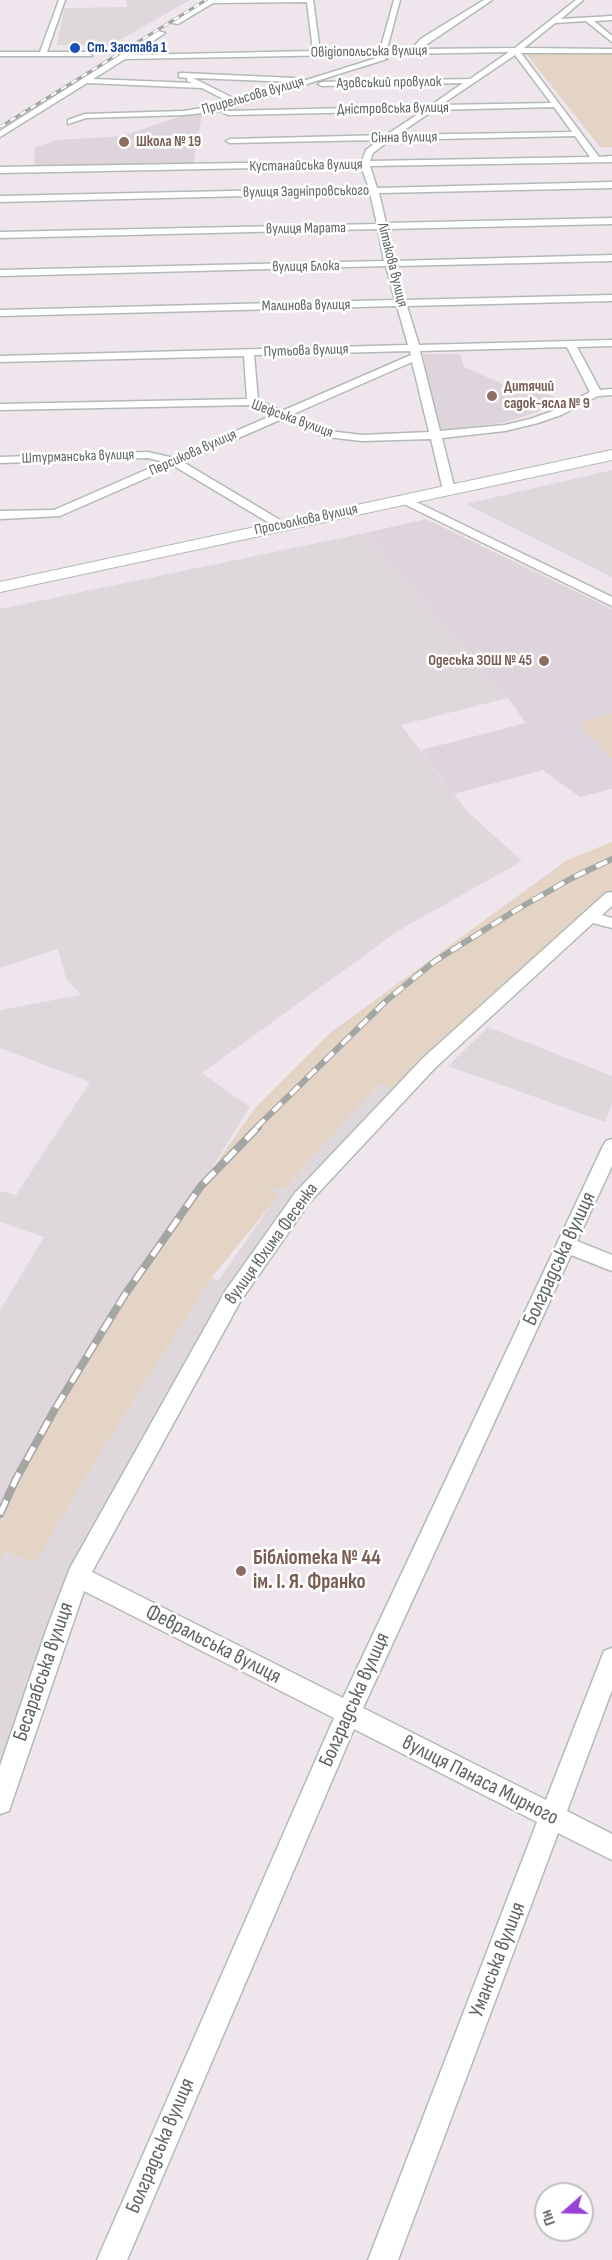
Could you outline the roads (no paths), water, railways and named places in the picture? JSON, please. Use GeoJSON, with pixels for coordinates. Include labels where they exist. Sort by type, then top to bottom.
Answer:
{"type":"FeatureCollection","features":[{"type":"Feature","properties":{"kind":"street"},"geometry":{"type":"LineString","coordinates":[[43,54],[62,0]]}},
{"type":"Feature","properties":{"kind":"street"},"geometry":{"type":"LineString","coordinates":[[176,23],[212,0],[310,0],[317,54]]}},
{"type":"Feature","properties":{"kind":"street"},"geometry":{"type":"LineString","coordinates":[[384,52],[397,0]]}},
{"type":"Feature","properties":{"kind":"street"},"geometry":{"type":"LineString","coordinates":[[413,51],[424,40],[489,0]]}},
{"type":"Feature","properties":{"kind":"street"},"geometry":{"type":"LineString","coordinates":[[365,165],[369,152],[429,108],[516,51],[580,0]]}},
{"type":"Feature","properties":{"kind":"street"},"geometry":{"type":"LineString","coordinates":[[554,21],[612,18]]}},
{"type":"Feature","properties":{"kind":"street"},"geometry":{"type":"LineString","coordinates":[[587,19],[612,40]]}},
{"type":"Feature","properties":{"kind":"street"},"geometry":{"type":"LineString","coordinates":[[0,135],[161,33]]}},
{"type":"Feature","properties":{"kind":"street","name":"Овідіопольська вулиця"},"geometry":{"type":"LineString","coordinates":[[126,57],[413,51],[612,51]]}},
{"type":"Feature","properties":{"kind":"street"},"geometry":{"type":"LineString","coordinates":[[516,51],[597,159]]}},
{"type":"Feature","properties":{"kind":"street","name":"Прирельсова вулиця"},"geometry":{"type":"LineString","coordinates":[[71,122],[85,116],[224,111],[237,103],[389,57],[395,52]]}},
{"type":"Feature","properties":{"kind":"street"},"geometry":{"type":"LineString","coordinates":[[0,54],[89,54]]}},
{"type":"Feature","properties":{"kind":"street"},"geometry":{"type":"LineString","coordinates":[[151,56],[165,65]]}},
{"type":"Feature","properties":{"kind":"street","name":"Азовський провулок"},"geometry":{"type":"LineString","coordinates":[[205,86],[178,73],[309,81],[320,84],[470,81]]}},
{"type":"Feature","properties":{"kind":"street"},"geometry":{"type":"LineString","coordinates":[[85,81],[205,86],[237,103]]}},
{"type":"Feature","properties":{"kind":"street","name":"Дністровська вулиця"},"geometry":{"type":"LineString","coordinates":[[224,111],[558,105]]}},
{"type":"Feature","properties":{"kind":"street"},"geometry":{"type":"LineString","coordinates":[[224,111],[230,145]]}},
{"type":"Feature","properties":{"kind":"street","name":"Сінна вулиця"},"geometry":{"type":"LineString","coordinates":[[230,145],[578,134]]}},
{"type":"Feature","properties":{"kind":"street","name":"Кустанайська вулиця"},"geometry":{"type":"LineString","coordinates":[[0,170],[230,145],[365,165],[612,159]]}},
{"type":"Feature","properties":{"kind":"street","name":"Літакова вулиця"},"geometry":{"type":"LineString","coordinates":[[365,165],[374,191],[390,265],[436,435],[448,490]]}},
{"type":"Feature","properties":{"kind":"street","name":"вулиця Задніпровського"},"geometry":{"type":"LineString","coordinates":[[0,199],[612,185]]}},
{"type":"Feature","properties":{"kind":"street","name":"вулиця Марата"},"geometry":{"type":"LineString","coordinates":[[0,236],[612,221]]}},
{"type":"Feature","properties":{"kind":"street","name":"вулиця Блока"},"geometry":{"type":"LineString","coordinates":[[0,273],[612,258]]}},
{"type":"Feature","properties":{"kind":"street","name":"Малинова вулиця"},"geometry":{"type":"LineString","coordinates":[[0,313],[612,298]]}},
{"type":"Feature","properties":{"kind":"street","name":"Путьова вулиця"},"geometry":{"type":"LineString","coordinates":[[0,359],[249,352],[414,352],[612,343]]}},
{"type":"Feature","properties":{"kind":"street"},"geometry":{"type":"LineString","coordinates":[[570,344],[596,393]]}},
{"type":"Feature","properties":{"kind":"street"},"geometry":{"type":"LineString","coordinates":[[249,352],[253,402]]}},
{"type":"Feature","properties":{"kind":"street","name":"Персикова вулиця"},"geometry":{"type":"LineString","coordinates":[[0,515],[56,513],[280,415],[414,352]]}},
{"type":"Feature","properties":{"kind":"street","name":"Шефська вулиця"},"geometry":{"type":"LineString","coordinates":[[0,407],[253,402],[327,434],[351,437],[436,435],[505,428],[534,422],[596,393],[612,392]]}},
{"type":"Feature","properties":{"kind":"street","name":"Штурманська вулиця"},"geometry":{"type":"LineString","coordinates":[[0,460],[148,455],[174,461],[281,526]]}},
{"type":"Feature","properties":{"kind":"street","name":"Просьолкова вулиця"},"geometry":{"type":"LineString","coordinates":[[0,587],[612,455]]}},
{"type":"Feature","properties":{"kind":"street"},"geometry":{"type":"LineString","coordinates":[[404,500],[612,602]]}},
{"type":"Feature","properties":{"kind":"street","name":"вулиця Юхима Фесенка"},"geometry":{"type":"LineString","coordinates":[[78,1576],[137,1465],[233,1296],[302,1198],[429,1063],[612,897]]}},
{"type":"Feature","properties":{"kind":"street"},"geometry":{"type":"LineString","coordinates":[[590,917],[612,923]]}},
{"type":"Feature","properties":{"kind":"street","name":"Болградська вулиця"},"geometry":{"type":"LineString","coordinates":[[112,2260],[348,1714],[612,1146]]}},
{"type":"Feature","properties":{"kind":"street"},"geometry":{"type":"LineString","coordinates":[[566,1245],[612,1263]]}},
{"type":"Feature","properties":{"kind":"street","name":"Февральська вулиця"},"geometry":{"type":"LineString","coordinates":[[78,1576],[348,1714]]}},
{"type":"Feature","properties":{"kind":"street","name":"Бесарабська вулиця"},"geometry":{"type":"LineString","coordinates":[[0,1802],[58,1628],[78,1576]]}},
{"type":"Feature","properties":{"kind":"street","name":"Уманська вулиця"},"geometry":{"type":"LineString","coordinates":[[383,2260],[612,1659]]}},
{"type":"Feature","properties":{"kind":"street","name":"вулиця Панаса Мирного"},"geometry":{"type":"LineString","coordinates":[[348,1714],[612,1847]]}},
{"type":"Feature","properties":{"kind":"railway"},"geometry":{"type":"LineString","coordinates":[[0,127],[206,0]]}},
{"type":"Feature","properties":{"kind":"railway"},"geometry":{"type":"LineString","coordinates":[[256,1128],[387,1000],[435,961],[516,910],[572,878],[612,859]]}},
{"type":"Feature","properties":{"kind":"railway"},"geometry":{"type":"LineString","coordinates":[[0,1514],[16,1479],[55,1409],[124,1296],[201,1186],[258,1127]]}},
{"type":"Feature","properties":{"kind":"place","name":"Ст. Застава 1"},"geometry":{"type":"Point","coordinates":[75,48]}},
{"type":"Feature","properties":{"kind":"place","name":"Школа № 19"},"geometry":{"type":"Point","coordinates":[124,142]}},
{"type":"Feature","properties":{"kind":"place","name":"Дитячий садок-ясла № 9"},"geometry":{"type":"Point","coordinates":[492,396]}},
{"type":"Feature","properties":{"kind":"place","name":"Одеська ЗОШ № 45"},"geometry":{"type":"Point","coordinates":[544,661]}},
{"type":"Feature","properties":{"kind":"place","name":"Бібліотека № 44 ім. І. Я. Франко"},"geometry":{"type":"Point","coordinates":[241,1571]}}]}
